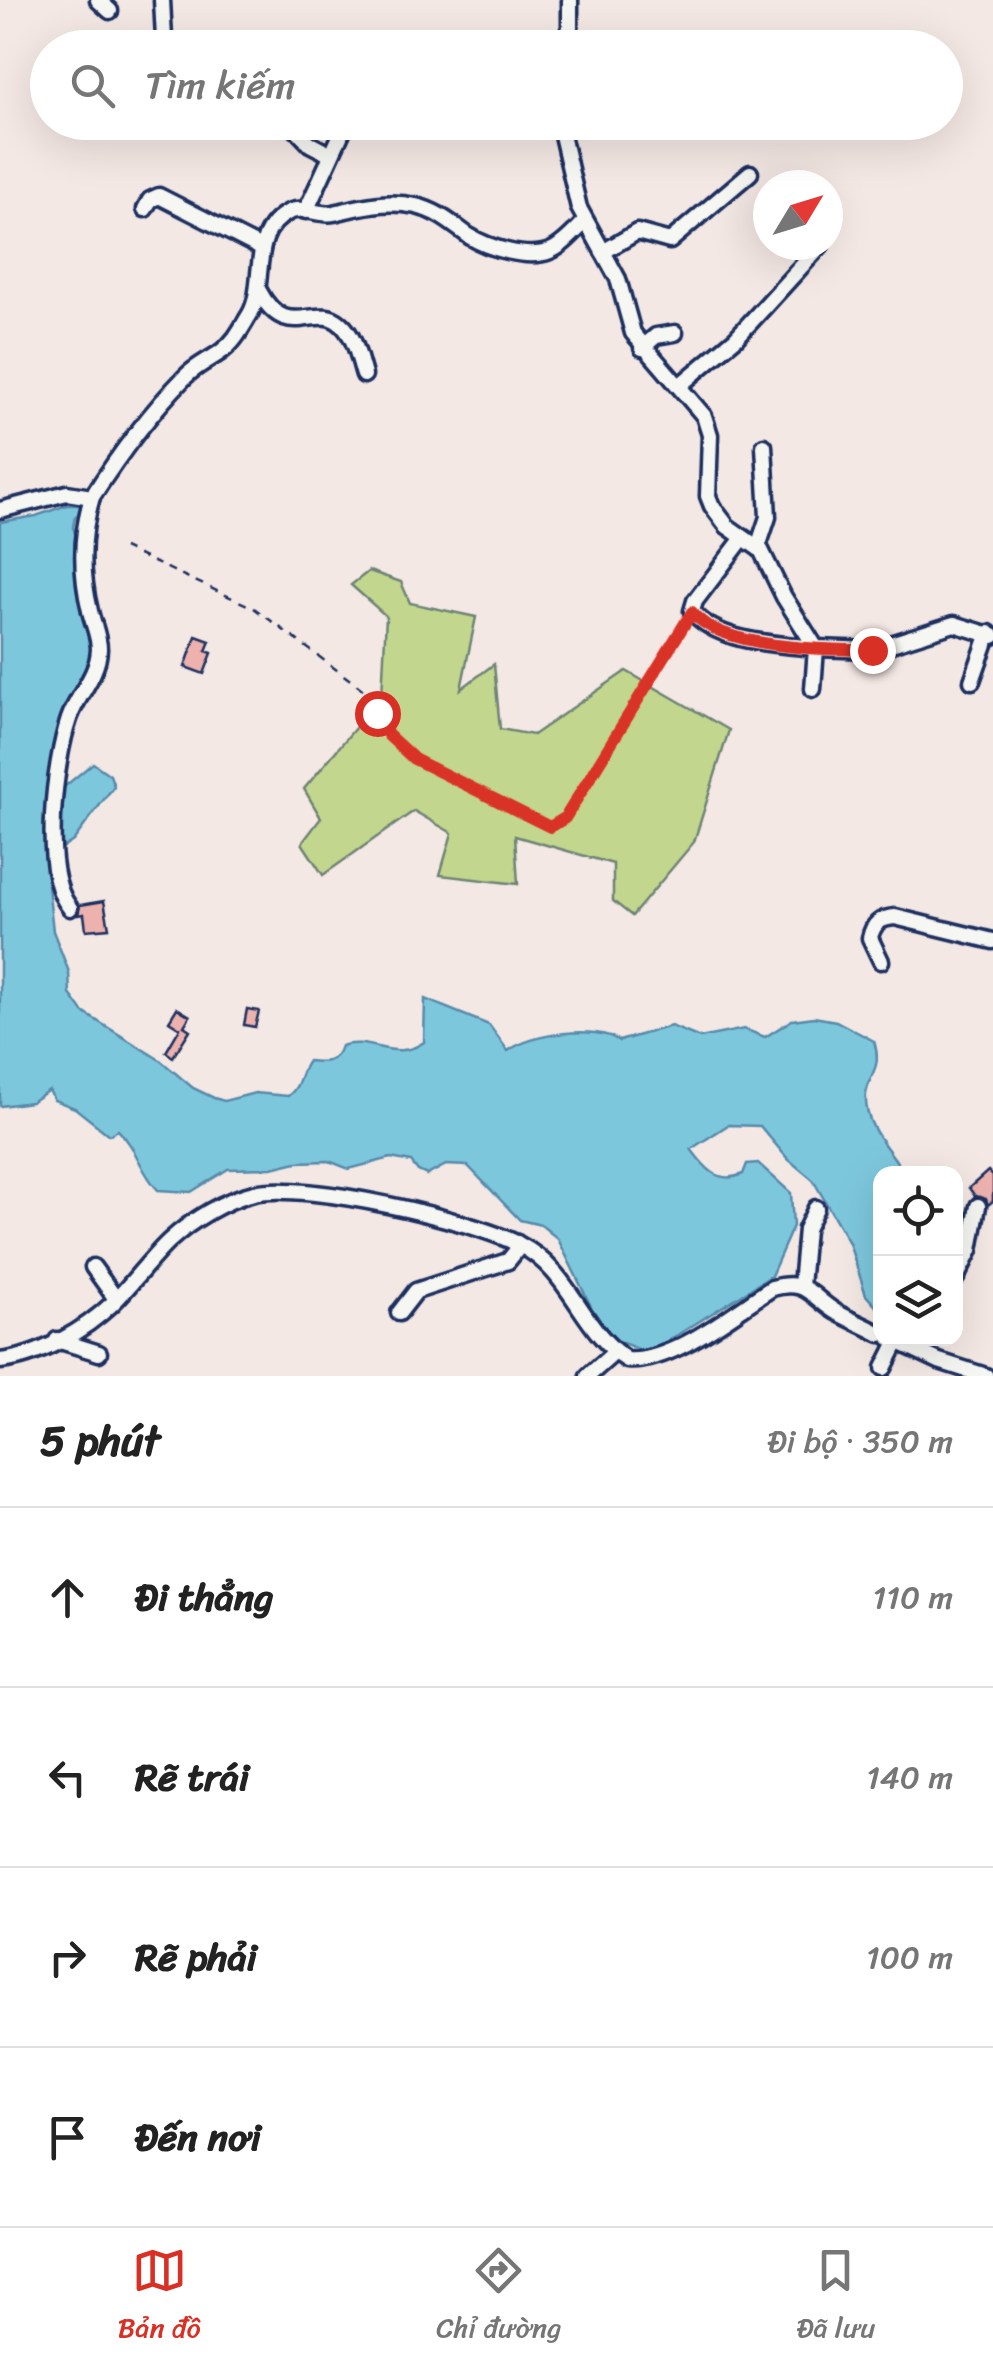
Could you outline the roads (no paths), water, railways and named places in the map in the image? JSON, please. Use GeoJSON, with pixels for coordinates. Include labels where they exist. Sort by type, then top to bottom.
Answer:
{"type":"FeatureCollection","features":[{"type":"Feature","properties":{"kind":"street"},"geometry":{"type":"LineString","coordinates":[[98,0],[110,11]]}},
{"type":"Feature","properties":{"kind":"street"},"geometry":{"type":"LineString","coordinates":[[162,0],[164,30]]}},
{"type":"Feature","properties":{"kind":"street"},"geometry":{"type":"LineString","coordinates":[[568,30],[570,0]]}},
{"type":"Feature","properties":{"kind":"street"},"geometry":{"type":"LineString","coordinates":[[306,140],[331,155]]}},
{"type":"Feature","properties":{"kind":"street"},"geometry":{"type":"LineString","coordinates":[[306,211],[338,140]]}},
{"type":"Feature","properties":{"kind":"street"},"geometry":{"type":"LineString","coordinates":[[563,140],[585,222],[618,279],[630,326],[642,348],[699,408],[708,426],[708,496],[712,506],[728,526],[758,547],[816,648],[813,689]]}},
{"type":"Feature","properties":{"kind":"street"},"geometry":{"type":"LineString","coordinates":[[603,252],[637,232],[670,241],[750,174]]}},
{"type":"Feature","properties":{"kind":"street"},"geometry":{"type":"LineString","coordinates":[[145,209],[150,200],[160,196],[261,248]]}},
{"type":"Feature","properties":{"kind":"street"},"geometry":{"type":"LineString","coordinates":[[70,908],[62,892],[52,840],[55,791],[70,716],[89,681],[98,653],[85,576],[83,537],[92,497],[145,420],[194,369],[221,352],[238,334],[258,300],[261,248],[284,216],[296,210],[331,213],[382,202],[415,206],[446,218],[487,244],[526,252],[551,251],[585,222]]}},
{"type":"Feature","properties":{"kind":"street"},"geometry":{"type":"LineString","coordinates":[[679,386],[736,338],[807,260]]}},
{"type":"Feature","properties":{"kind":"street"},"geometry":{"type":"LineString","coordinates":[[259,290],[274,313],[286,318],[332,318],[341,324],[350,336],[364,376]]}},
{"type":"Feature","properties":{"kind":"street"},"geometry":{"type":"LineString","coordinates":[[642,348],[656,336],[675,333]]}},
{"type":"Feature","properties":{"kind":"street"},"geometry":{"type":"LineString","coordinates":[[758,547],[768,517],[764,446]]}},
{"type":"Feature","properties":{"kind":"street"},"geometry":{"type":"LineString","coordinates":[[0,510],[68,493],[92,497]]}},
{"type":"Feature","properties":{"kind":"street"},"geometry":{"type":"LineString","coordinates":[[743,538],[695,601],[692,612],[702,622],[726,633],[816,648],[872,650],[954,624],[991,634],[972,680]]}},
{"type":"Feature","properties":{"kind":"street"},"geometry":{"type":"LineString","coordinates":[[881,961],[870,938],[872,929],[886,918],[993,940]]}},
{"type":"Feature","properties":{"kind":"street"},"geometry":{"type":"LineString","coordinates":[[0,1362],[24,1356],[93,1319],[185,1228],[233,1200],[270,1190],[360,1200],[428,1214],[517,1243],[556,1272],[598,1336],[627,1360],[654,1358],[676,1348],[772,1288],[784,1285],[814,1292],[834,1310],[873,1330]]}},
{"type":"Feature","properties":{"kind":"street"},"geometry":{"type":"LineString","coordinates":[[963,1264],[970,1250],[978,1206]]}},
{"type":"Feature","properties":{"kind":"street"},"geometry":{"type":"LineString","coordinates":[[800,1286],[806,1229],[816,1208]]}},
{"type":"Feature","properties":{"kind":"street"},"geometry":{"type":"LineString","coordinates":[[400,1312],[416,1291],[508,1261],[516,1252],[517,1243]]}},
{"type":"Feature","properties":{"kind":"street"},"geometry":{"type":"LineString","coordinates":[[93,1266],[116,1299]]}},
{"type":"Feature","properties":{"kind":"street"},"geometry":{"type":"LineString","coordinates":[[57,1340],[99,1352]]}},
{"type":"Feature","properties":{"kind":"street"},"geometry":{"type":"LineString","coordinates":[[884,1368],[892,1346]]}},
{"type":"Feature","properties":{"kind":"street"},"geometry":{"type":"LineString","coordinates":[[921,1346],[986,1376]]}},
{"type":"Feature","properties":{"kind":"street"},"geometry":{"type":"LineString","coordinates":[[588,1376],[616,1352]]}},
{"type":"Feature","properties":{"kind":"water"},"geometry":{"type":"Polygon","coordinates":[[[67,505],[84,509],[75,517],[73,527],[94,633],[93,656],[53,747],[47,876],[53,931],[69,972],[70,994],[83,1012],[160,1060],[193,1088],[224,1101],[255,1093],[288,1096],[308,1061],[329,1061],[341,1046],[413,1048],[424,1042],[425,999],[489,1025],[508,1051],[532,1040],[564,1033],[595,1033],[619,1041],[671,1026],[700,1038],[744,1029],[765,1037],[792,1020],[814,1017],[836,1021],[874,1041],[877,1059],[867,1088],[866,1107],[873,1128],[899,1166],[873,1166],[873,1303],[866,1295],[849,1243],[813,1180],[788,1159],[760,1126],[728,1125],[691,1149],[719,1176],[743,1174],[747,1164],[758,1163],[791,1193],[793,1226],[771,1276],[663,1344],[643,1351],[615,1340],[600,1325],[558,1239],[541,1225],[520,1220],[468,1166],[446,1165],[427,1175],[411,1162],[391,1158],[349,1169],[329,1161],[297,1162],[272,1168],[228,1169],[191,1192],[158,1190],[118,1130],[109,1135],[75,1108],[54,1100],[49,1090],[31,1102],[0,1106],[0,522],[36,516],[67,505]]]}},
{"type":"Feature","properties":{"kind":"water"},"geometry":{"type":"Polygon","coordinates":[[[93,763],[110,775],[114,786],[73,841],[61,849],[59,791],[93,763]]]}}]}
